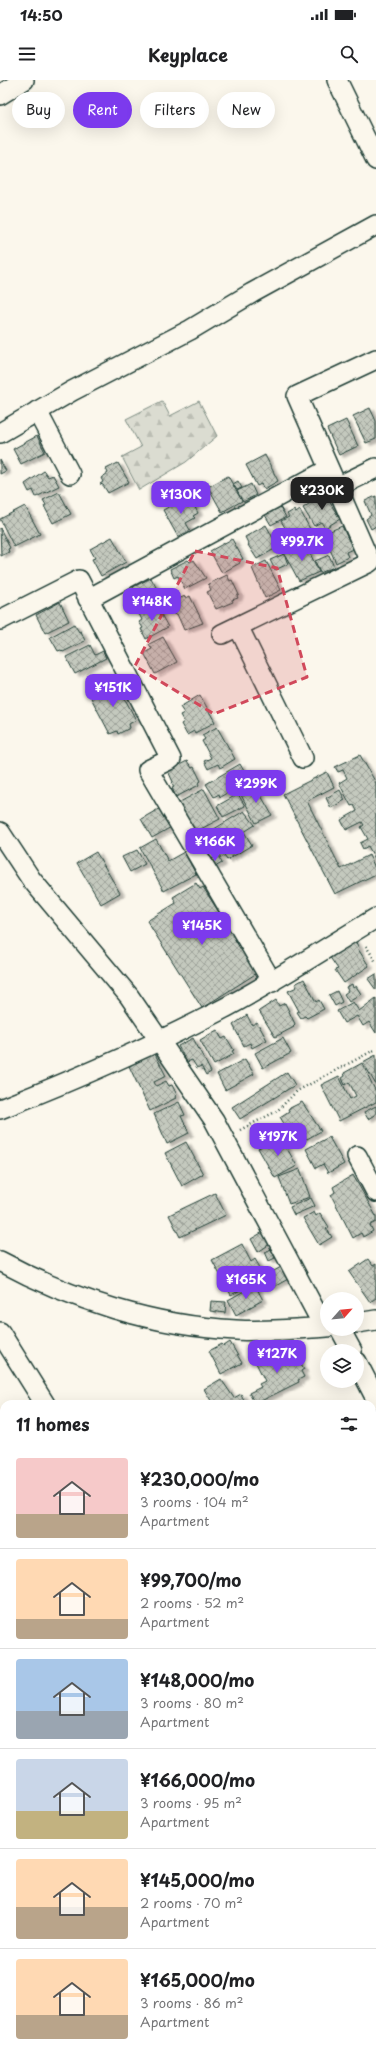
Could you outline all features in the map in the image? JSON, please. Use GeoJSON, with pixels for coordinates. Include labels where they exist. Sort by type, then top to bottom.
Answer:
{"type":"FeatureCollection","features":[{"type":"Feature","properties":{"kind":"street"},"geometry":{"type":"LineString","coordinates":[[0,95],[24,80]]}},
{"type":"Feature","properties":{"kind":"street"},"geometry":{"type":"LineString","coordinates":[[337,80],[376,160]]}},
{"type":"Feature","properties":{"kind":"street"},"geometry":{"type":"LineString","coordinates":[[0,433],[101,374],[190,330],[252,293],[376,226]]}},
{"type":"Feature","properties":{"kind":"street"},"geometry":{"type":"LineString","coordinates":[[303,758],[230,630],[370,562],[297,396],[376,359]]}},
{"type":"Feature","properties":{"kind":"street"},"geometry":{"type":"LineString","coordinates":[[37,411],[70,474]]}},
{"type":"Feature","properties":{"kind":"street"},"geometry":{"type":"LineString","coordinates":[[337,487],[376,468]]}},
{"type":"Feature","properties":{"kind":"street"},"geometry":{"type":"LineString","coordinates":[[88,599],[329,469]]}},
{"type":"Feature","properties":{"kind":"street"},"geometry":{"type":"LineString","coordinates":[[0,620],[79,580],[171,759],[148,770],[272,982]]}},
{"type":"Feature","properties":{"kind":"street"},"geometry":{"type":"LineString","coordinates":[[0,832],[24,869],[129,996],[159,1041],[198,1094],[320,1309]]}},
{"type":"Feature","properties":{"kind":"street"},"geometry":{"type":"LineString","coordinates":[[0,1109],[67,1082],[159,1041],[220,1011],[272,982],[376,918]]}},
{"type":"Feature","properties":{"kind":"street"},"geometry":{"type":"LineString","coordinates":[[357,1156],[376,1192]]}},
{"type":"Feature","properties":{"kind":"street"},"geometry":{"type":"LineString","coordinates":[[0,1261],[62,1290],[94,1302],[166,1321],[236,1330],[265,1331],[320,1328]]}},
{"type":"Feature","properties":{"kind":"street"},"geometry":{"type":"LineString","coordinates":[[364,1322],[376,1320]]}},
{"type":"Feature","properties":{"kind":"street"},"geometry":{"type":"LineString","coordinates":[[0,1332],[42,1400]]}},
{"type":"Feature","properties":{"kind":"street"},"geometry":{"type":"LineString","coordinates":[[338,1336],[346,1344]]}},
{"type":"Feature","properties":{"kind":"street"},"geometry":{"type":"LineString","coordinates":[[364,1376],[376,1399]]}},
{"type":"Feature","properties":{"kind":"path"},"geometry":{"type":"LineString","coordinates":[[223,1138],[277,1111],[297,1091],[376,1048]]}},
{"type":"Feature","properties":{"kind":"highlighted area"},"geometry":{"type":"Polygon","coordinates":[[[195,551],[277,568],[307,677],[214,714],[135,666],[195,551]]]}},
{"type":"Feature","properties":{"kind":"green space"},"geometry":{"type":"Polygon","coordinates":[[[162,401],[170,416],[199,401],[217,436],[186,462],[139,490],[122,457],[141,447],[126,419],[162,401]]]}},
{"type":"Feature","properties":{"kind":"building"},"geometry":{"type":"Polygon","coordinates":[[[370,408],[376,421],[376,439],[366,443],[353,416],[370,408]]]}},
{"type":"Feature","properties":{"kind":"building"},"geometry":{"type":"Polygon","coordinates":[[[346,420],[358,446],[339,455],[327,429],[346,420]]]}},
{"type":"Feature","properties":{"kind":"building"},"geometry":{"type":"Polygon","coordinates":[[[37,436],[45,452],[21,464],[13,449],[37,436]]]}},
{"type":"Feature","properties":{"kind":"building"},"geometry":{"type":"Polygon","coordinates":[[[265,455],[278,481],[264,489],[261,484],[257,486],[246,465],[265,455]]]}},
{"type":"Feature","properties":{"kind":"building"},"geometry":{"type":"Polygon","coordinates":[[[0,460],[6,471],[0,474],[0,460]]]}},
{"type":"Feature","properties":{"kind":"building"},"geometry":{"type":"Polygon","coordinates":[[[118,463],[129,482],[108,493],[103,485],[100,484],[103,482],[101,478],[108,473],[106,469],[118,463]]]}},
{"type":"Feature","properties":{"kind":"building"},"geometry":{"type":"Polygon","coordinates":[[[44,471],[48,477],[53,475],[59,486],[36,497],[33,490],[29,492],[25,484],[44,471]]]}},
{"type":"Feature","properties":{"kind":"building"},"geometry":{"type":"Polygon","coordinates":[[[228,476],[242,501],[222,512],[208,487],[228,476]]]}},
{"type":"Feature","properties":{"kind":"building"},"geometry":{"type":"Polygon","coordinates":[[[238,481],[242,488],[237,490],[233,484],[238,481]]]}},
{"type":"Feature","properties":{"kind":"building"},"geometry":{"type":"Polygon","coordinates":[[[251,484],[256,495],[243,502],[237,491],[251,484]]]}},
{"type":"Feature","properties":{"kind":"building"},"geometry":{"type":"Polygon","coordinates":[[[59,492],[71,514],[53,523],[44,506],[46,505],[43,500],[59,492]]]}},
{"type":"Feature","properties":{"kind":"building"},"geometry":{"type":"Polygon","coordinates":[[[326,492],[332,499],[329,501],[340,519],[325,528],[321,522],[314,526],[303,508],[326,492]]]}},
{"type":"Feature","properties":{"kind":"building"},"geometry":{"type":"Polygon","coordinates":[[[189,496],[198,513],[193,516],[195,518],[186,523],[190,530],[178,537],[163,510],[189,496]]]}},
{"type":"Feature","properties":{"kind":"building"},"geometry":{"type":"Polygon","coordinates":[[[376,496],[376,526],[371,529],[366,519],[371,515],[365,501],[376,496]]]}},
{"type":"Feature","properties":{"kind":"building"},"geometry":{"type":"Polygon","coordinates":[[[25,506],[40,534],[14,547],[0,519],[25,506]]]}},
{"type":"Feature","properties":{"kind":"building"},"geometry":{"type":"Polygon","coordinates":[[[280,507],[286,517],[271,525],[265,515],[280,507]]]}},
{"type":"Feature","properties":{"kind":"building"},"geometry":{"type":"Polygon","coordinates":[[[294,510],[296,513],[300,510],[311,531],[293,541],[281,521],[289,517],[287,514],[294,510]]]}},
{"type":"Feature","properties":{"kind":"building"},"geometry":{"type":"Polygon","coordinates":[[[266,525],[278,547],[257,559],[245,537],[266,525]]]}},
{"type":"Feature","properties":{"kind":"building"},"geometry":{"type":"Polygon","coordinates":[[[342,526],[353,549],[346,552],[348,557],[336,563],[323,534],[342,526]]]}},
{"type":"Feature","properties":{"kind":"building"},"geometry":{"type":"Polygon","coordinates":[[[0,528],[10,548],[8,549],[9,552],[1,556],[0,528]]]}},
{"type":"Feature","properties":{"kind":"building"},"geometry":{"type":"Polygon","coordinates":[[[112,537],[126,562],[101,576],[92,559],[95,558],[90,549],[112,537]]]}},
{"type":"Feature","properties":{"kind":"building"},"geometry":{"type":"Polygon","coordinates":[[[232,539],[243,559],[239,561],[240,563],[222,573],[210,551],[232,539]]]}},
{"type":"Feature","properties":{"kind":"building"},"geometry":{"type":"Polygon","coordinates":[[[303,543],[306,545],[319,572],[299,581],[284,553],[303,543]]]}},
{"type":"Feature","properties":{"kind":"building"},"geometry":{"type":"Polygon","coordinates":[[[284,554],[288,564],[275,570],[270,560],[284,554]]]}},
{"type":"Feature","properties":{"kind":"building"},"geometry":{"type":"Polygon","coordinates":[[[329,555],[334,567],[320,573],[315,561],[329,555]]]}},
{"type":"Feature","properties":{"kind":"building"},"geometry":{"type":"Polygon","coordinates":[[[188,560],[190,562],[194,560],[206,578],[185,589],[178,576],[174,578],[170,569],[188,560]]]}},
{"type":"Feature","properties":{"kind":"building"},"geometry":{"type":"Polygon","coordinates":[[[266,561],[281,590],[265,598],[252,568],[266,561]]]}},
{"type":"Feature","properties":{"kind":"building"},"geometry":{"type":"Polygon","coordinates":[[[227,575],[230,581],[232,580],[239,595],[237,596],[238,598],[232,600],[233,602],[216,609],[207,592],[211,590],[208,584],[227,575]]]}},
{"type":"Feature","properties":{"kind":"building"},"geometry":{"type":"Polygon","coordinates":[[[151,578],[162,598],[133,613],[124,595],[134,590],[133,587],[151,578]]]}},
{"type":"Feature","properties":{"kind":"building"},"geometry":{"type":"Polygon","coordinates":[[[185,596],[186,598],[190,596],[203,623],[184,630],[177,614],[174,615],[169,603],[185,596]]]}},
{"type":"Feature","properties":{"kind":"building"},"geometry":{"type":"Polygon","coordinates":[[[60,602],[69,621],[45,633],[36,615],[60,602]]]}},
{"type":"Feature","properties":{"kind":"building"},"geometry":{"type":"Polygon","coordinates":[[[156,605],[168,627],[146,639],[141,629],[143,628],[139,622],[142,620],[139,614],[156,605]]]}},
{"type":"Feature","properties":{"kind":"building"},"geometry":{"type":"Polygon","coordinates":[[[74,624],[79,632],[81,631],[85,641],[63,652],[61,650],[58,651],[50,637],[74,624]]]}},
{"type":"Feature","properties":{"kind":"building"},"geometry":{"type":"Polygon","coordinates":[[[163,637],[177,662],[155,674],[144,653],[152,649],[149,644],[163,637]]]}},
{"type":"Feature","properties":{"kind":"building"},"geometry":{"type":"Polygon","coordinates":[[[90,645],[95,655],[103,651],[106,658],[75,674],[66,657],[90,645]]]}},
{"type":"Feature","properties":{"kind":"building"},"geometry":{"type":"Polygon","coordinates":[[[109,681],[112,686],[117,684],[136,720],[129,724],[130,728],[118,734],[117,731],[110,734],[91,698],[99,694],[95,688],[109,681]]]}},
{"type":"Feature","properties":{"kind":"building"},"geometry":{"type":"Polygon","coordinates":[[[200,695],[215,722],[195,733],[194,731],[187,735],[181,724],[184,722],[180,715],[184,713],[180,707],[200,695]]]}},
{"type":"Feature","properties":{"kind":"building"},"geometry":{"type":"Polygon","coordinates":[[[217,727],[235,759],[220,768],[218,764],[208,769],[204,761],[211,758],[202,741],[205,739],[202,735],[217,727]]]}},
{"type":"Feature","properties":{"kind":"building"},"geometry":{"type":"Polygon","coordinates":[[[360,755],[376,783],[376,861],[368,846],[363,849],[360,843],[368,839],[361,827],[364,825],[362,822],[346,830],[341,820],[357,811],[354,805],[351,806],[339,783],[347,778],[343,770],[338,772],[335,767],[360,755]]]}},
{"type":"Feature","properties":{"kind":"building"},"geometry":{"type":"Polygon","coordinates":[[[187,761],[192,768],[194,767],[201,781],[198,783],[199,785],[176,797],[172,788],[174,787],[173,782],[168,771],[187,761]]]}},
{"type":"Feature","properties":{"kind":"building"},"geometry":{"type":"Polygon","coordinates":[[[240,764],[249,780],[220,797],[219,794],[214,797],[206,784],[240,764]]]}},
{"type":"Feature","properties":{"kind":"building"},"geometry":{"type":"Polygon","coordinates":[[[327,772],[334,787],[307,801],[341,869],[369,855],[376,870],[376,874],[335,894],[283,794],[327,772]]]}},
{"type":"Feature","properties":{"kind":"building"},"geometry":{"type":"Polygon","coordinates":[[[255,785],[272,815],[256,823],[240,793],[255,785]]]}},
{"type":"Feature","properties":{"kind":"building"},"geometry":{"type":"Polygon","coordinates":[[[204,789],[220,819],[193,833],[178,803],[204,789]]]}},
{"type":"Feature","properties":{"kind":"building"},"geometry":{"type":"Polygon","coordinates":[[[340,790],[345,800],[331,808],[326,798],[340,790]]]}},
{"type":"Feature","properties":{"kind":"building"},"geometry":{"type":"Polygon","coordinates":[[[238,794],[245,806],[223,817],[217,806],[238,794]]]}},
{"type":"Feature","properties":{"kind":"building"},"geometry":{"type":"Polygon","coordinates":[[[162,807],[173,826],[152,838],[141,819],[162,807]]]}},
{"type":"Feature","properties":{"kind":"building"},"geometry":{"type":"Polygon","coordinates":[[[244,811],[255,825],[244,832],[252,845],[227,860],[224,856],[221,858],[215,847],[217,846],[209,832],[244,811]]]}},
{"type":"Feature","properties":{"kind":"building"},"geometry":{"type":"Polygon","coordinates":[[[156,839],[168,861],[184,852],[196,874],[164,891],[140,848],[156,839]]]}},
{"type":"Feature","properties":{"kind":"building"},"geometry":{"type":"Polygon","coordinates":[[[137,850],[145,864],[130,872],[122,857],[137,850]]]}},
{"type":"Feature","properties":{"kind":"building"},"geometry":{"type":"Polygon","coordinates":[[[96,852],[120,893],[101,904],[77,863],[96,852]]]}},
{"type":"Feature","properties":{"kind":"building"},"geometry":{"type":"Polygon","coordinates":[[[218,855],[222,863],[213,868],[208,861],[218,855]]]}},
{"type":"Feature","properties":{"kind":"building"},"geometry":{"type":"Polygon","coordinates":[[[196,883],[200,889],[203,887],[257,973],[202,1008],[147,921],[176,903],[173,897],[196,883]]]}},
{"type":"Feature","properties":{"kind":"building"},"geometry":{"type":"Polygon","coordinates":[[[354,939],[359,948],[358,949],[369,966],[344,983],[335,970],[338,969],[329,956],[354,939]]]}},
{"type":"Feature","properties":{"kind":"building"},"geometry":{"type":"Polygon","coordinates":[[[376,974],[376,990],[368,979],[376,974]]]}},
{"type":"Feature","properties":{"kind":"building"},"geometry":{"type":"Polygon","coordinates":[[[304,979],[316,1002],[319,1000],[324,1009],[307,1018],[305,1016],[301,1018],[297,1012],[299,1011],[288,991],[297,987],[295,984],[304,979]]]}},
{"type":"Feature","properties":{"kind":"building"},"geometry":{"type":"Polygon","coordinates":[[[352,984],[353,988],[356,986],[361,994],[349,1002],[344,994],[348,991],[346,987],[352,984]]]}},
{"type":"Feature","properties":{"kind":"building"},"geometry":{"type":"Polygon","coordinates":[[[337,991],[342,1002],[335,1006],[329,995],[337,991]]]}},
{"type":"Feature","properties":{"kind":"building"},"geometry":{"type":"Polygon","coordinates":[[[376,998],[376,1033],[369,1022],[363,1026],[357,1016],[344,1023],[337,1011],[353,1002],[359,1011],[376,998]]]}},
{"type":"Feature","properties":{"kind":"building"},"geometry":{"type":"Polygon","coordinates":[[[276,1000],[279,1006],[285,1003],[295,1024],[293,1026],[294,1027],[275,1037],[259,1011],[276,1000]]]}},
{"type":"Feature","properties":{"kind":"building"},"geometry":{"type":"Polygon","coordinates":[[[247,1015],[252,1025],[257,1022],[267,1040],[252,1048],[250,1043],[244,1046],[233,1025],[247,1015]]]}},
{"type":"Feature","properties":{"kind":"building"},"geometry":{"type":"Polygon","coordinates":[[[217,1030],[222,1039],[226,1037],[234,1050],[232,1051],[234,1054],[214,1065],[200,1040],[217,1030]]]}},
{"type":"Feature","properties":{"kind":"building"},"geometry":{"type":"Polygon","coordinates":[[[193,1038],[211,1072],[206,1075],[201,1066],[197,1068],[192,1060],[187,1062],[178,1046],[193,1038]]]}},
{"type":"Feature","properties":{"kind":"building"},"geometry":{"type":"Polygon","coordinates":[[[283,1038],[291,1053],[263,1068],[255,1053],[283,1038]]]}},
{"type":"Feature","properties":{"kind":"building"},"geometry":{"type":"Polygon","coordinates":[[[154,1052],[166,1076],[154,1082],[156,1086],[166,1081],[169,1086],[172,1085],[177,1095],[175,1096],[176,1098],[150,1111],[129,1066],[133,1064],[132,1062],[154,1052]]]}},
{"type":"Feature","properties":{"kind":"building"},"geometry":{"type":"Polygon","coordinates":[[[376,1055],[376,1085],[363,1062],[376,1055]]]}},
{"type":"Feature","properties":{"kind":"building"},"geometry":{"type":"Polygon","coordinates":[[[245,1059],[254,1074],[225,1090],[217,1074],[245,1059]]]}},
{"type":"Feature","properties":{"kind":"building"},"geometry":{"type":"Polygon","coordinates":[[[362,1063],[376,1092],[376,1102],[339,1121],[321,1085],[339,1076],[350,1099],[356,1096],[349,1082],[345,1085],[342,1078],[345,1076],[344,1073],[362,1063]]]}},
{"type":"Feature","properties":{"kind":"building"},"geometry":{"type":"Polygon","coordinates":[[[287,1072],[295,1085],[240,1119],[232,1107],[287,1072]]]}},
{"type":"Feature","properties":{"kind":"building"},"geometry":{"type":"Polygon","coordinates":[[[179,1102],[185,1115],[181,1116],[189,1133],[167,1144],[154,1114],[179,1102]]]}},
{"type":"Feature","properties":{"kind":"building"},"geometry":{"type":"Polygon","coordinates":[[[302,1102],[321,1131],[307,1139],[305,1137],[295,1142],[280,1117],[289,1111],[288,1109],[302,1102]]]}},
{"type":"Feature","properties":{"kind":"building"},"geometry":{"type":"Polygon","coordinates":[[[376,1106],[376,1114],[368,1119],[364,1112],[376,1106]]]}},
{"type":"Feature","properties":{"kind":"building"},"geometry":{"type":"Polygon","coordinates":[[[280,1136],[297,1166],[275,1178],[258,1148],[280,1136]]]}},
{"type":"Feature","properties":{"kind":"building"},"geometry":{"type":"Polygon","coordinates":[[[329,1137],[344,1164],[328,1173],[323,1164],[316,1168],[306,1149],[329,1137]]]}},
{"type":"Feature","properties":{"kind":"building"},"geometry":{"type":"Polygon","coordinates":[[[186,1142],[203,1174],[182,1186],[165,1153],[186,1142]]]}},
{"type":"Feature","properties":{"kind":"building"},"geometry":{"type":"Polygon","coordinates":[[[300,1169],[310,1197],[289,1204],[279,1177],[300,1169]]]}},
{"type":"Feature","properties":{"kind":"building"},"geometry":{"type":"Polygon","coordinates":[[[353,1175],[376,1216],[376,1222],[370,1225],[373,1231],[363,1237],[361,1233],[353,1238],[331,1195],[335,1192],[333,1187],[353,1175]]]}},
{"type":"Feature","properties":{"kind":"building"},"geometry":{"type":"Polygon","coordinates":[[[215,1193],[226,1215],[180,1237],[169,1215],[215,1193]]]}},
{"type":"Feature","properties":{"kind":"building"},"geometry":{"type":"Polygon","coordinates":[[[311,1198],[315,1206],[294,1215],[290,1207],[311,1198]]]}},
{"type":"Feature","properties":{"kind":"building"},"geometry":{"type":"Polygon","coordinates":[[[314,1212],[316,1216],[320,1213],[329,1227],[326,1228],[332,1237],[319,1245],[303,1218],[314,1212]]]}},
{"type":"Feature","properties":{"kind":"building"},"geometry":{"type":"Polygon","coordinates":[[[263,1232],[270,1244],[258,1252],[251,1239],[263,1232]]]}},
{"type":"Feature","properties":{"kind":"building"},"geometry":{"type":"Polygon","coordinates":[[[242,1244],[251,1262],[255,1259],[262,1271],[256,1274],[260,1280],[231,1295],[212,1260],[242,1244]]]}},
{"type":"Feature","properties":{"kind":"building"},"geometry":{"type":"Polygon","coordinates":[[[271,1249],[275,1258],[269,1261],[265,1252],[271,1249]]]}},
{"type":"Feature","properties":{"kind":"building"},"geometry":{"type":"Polygon","coordinates":[[[368,1259],[373,1266],[376,1264],[376,1298],[370,1302],[349,1272],[368,1259]]]}},
{"type":"Feature","properties":{"kind":"building"},"geometry":{"type":"Polygon","coordinates":[[[281,1267],[288,1279],[272,1288],[265,1276],[281,1267]]]}},
{"type":"Feature","properties":{"kind":"building"},"geometry":{"type":"Polygon","coordinates":[[[255,1285],[263,1300],[236,1315],[228,1300],[255,1285]]]}},
{"type":"Feature","properties":{"kind":"building"},"geometry":{"type":"Polygon","coordinates":[[[211,1301],[226,1302],[225,1313],[210,1311],[211,1301]]]}},
{"type":"Feature","properties":{"kind":"building"},"geometry":{"type":"Polygon","coordinates":[[[230,1342],[242,1363],[221,1374],[209,1351],[222,1344],[224,1346],[230,1342]]]}},
{"type":"Feature","properties":{"kind":"building"},"geometry":{"type":"Polygon","coordinates":[[[283,1346],[291,1361],[298,1358],[304,1369],[301,1371],[304,1377],[298,1380],[299,1382],[263,1400],[253,1400],[249,1393],[261,1387],[259,1384],[265,1381],[255,1361],[283,1346]]]}},
{"type":"Feature","properties":{"kind":"building"},"geometry":{"type":"Polygon","coordinates":[[[221,1379],[234,1398],[241,1394],[244,1400],[211,1400],[204,1389],[221,1379]]]}}]}
